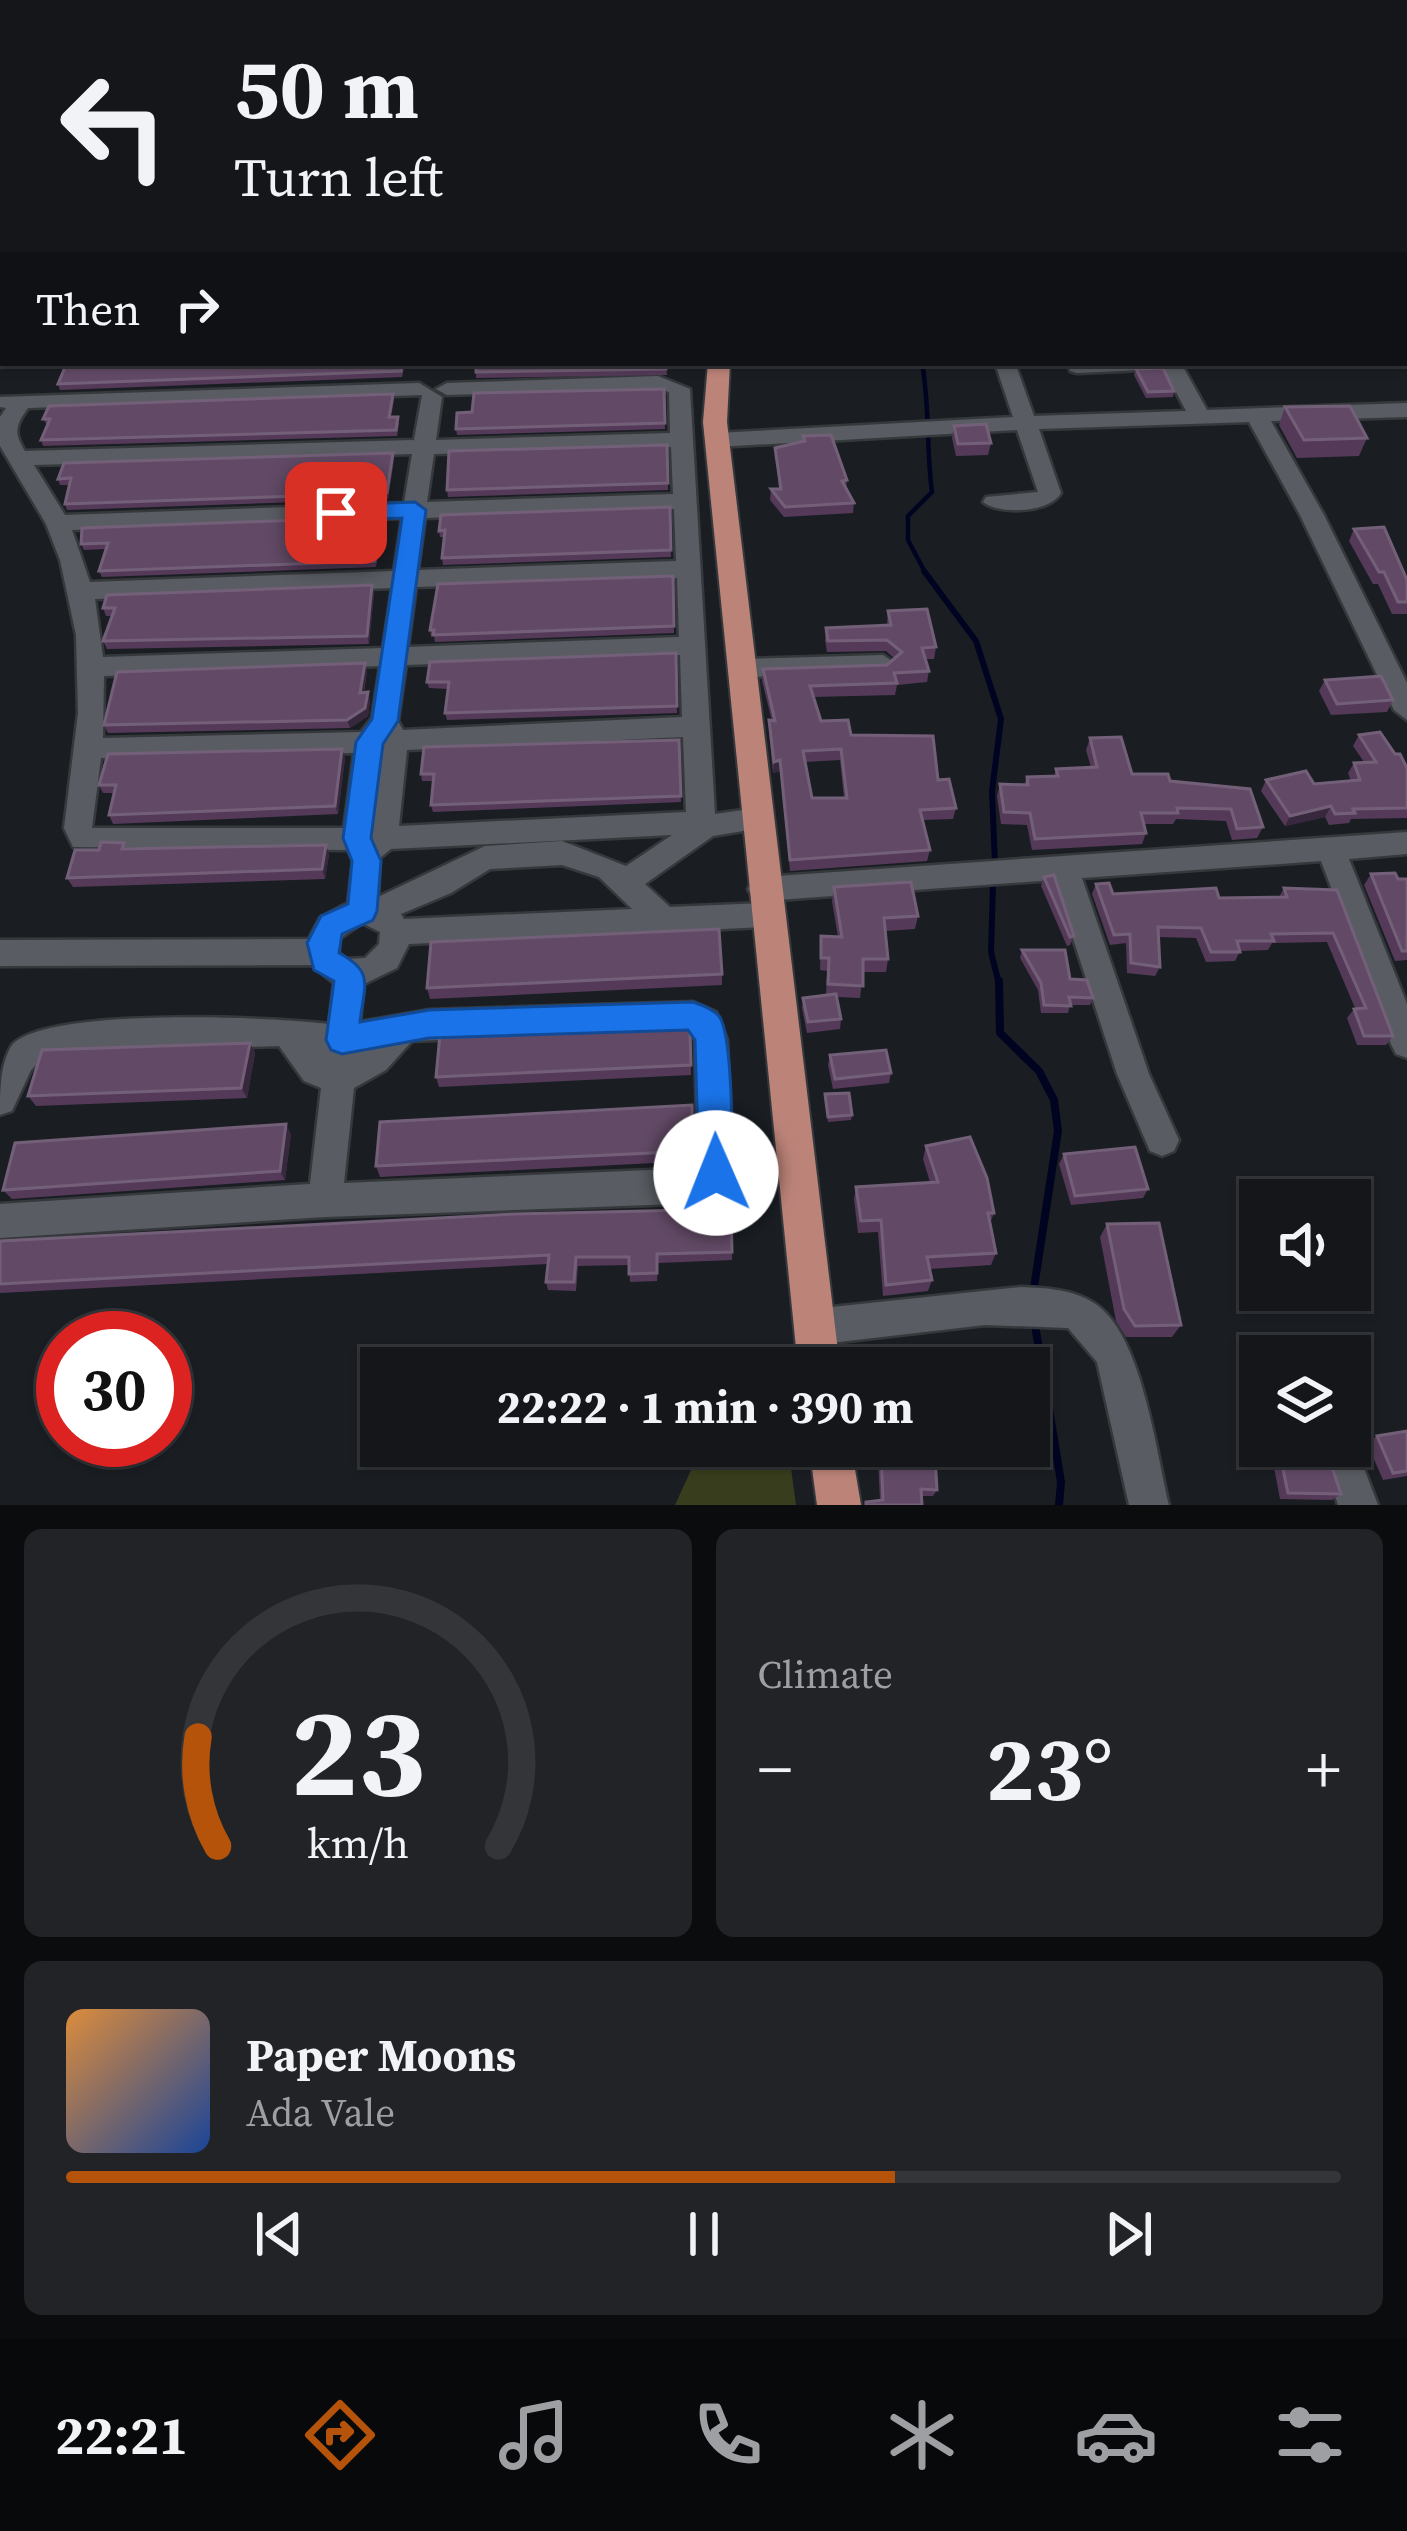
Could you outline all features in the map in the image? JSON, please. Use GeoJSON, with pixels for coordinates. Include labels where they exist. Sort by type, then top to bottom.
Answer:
{"type":"FeatureCollection","features":[{"type":"Feature","properties":{"kind":"main road"},"geometry":{"type":"LineString","coordinates":[[718,366],[713,386],[717,440],[744,668],[746,819],[765,902],[816,1347]]}},
{"type":"Feature","properties":{"kind":"main road"},"geometry":{"type":"LineString","coordinates":[[833,1467],[839,1505]]}},
{"type":"Feature","properties":{"kind":"street"},"geometry":{"type":"LineString","coordinates":[[994,502],[1026,503],[1047,499],[1050,493],[1006,366]]}},
{"type":"Feature","properties":{"kind":"street"},"geometry":{"type":"LineString","coordinates":[[1077,367],[1093,366]]}},
{"type":"Feature","properties":{"kind":"street"},"geometry":{"type":"LineString","coordinates":[[1174,366],[1200,418]]}},
{"type":"Feature","properties":{"kind":"street"},"geometry":{"type":"LineString","coordinates":[[673,385],[680,394],[700,822],[369,846],[87,841],[78,828],[92,748],[83,592],[58,523],[4,429],[10,402],[673,385]]}},
{"type":"Feature","properties":{"kind":"street"},"geometry":{"type":"LineString","coordinates":[[322,952],[331,967],[350,974],[385,962],[393,952],[378,918],[369,846],[432,392]]}},
{"type":"Feature","properties":{"kind":"street"},"geometry":{"type":"LineString","coordinates":[[717,440],[1023,423],[1407,410]]}},
{"type":"Feature","properties":{"kind":"street"},"geometry":{"type":"LineString","coordinates":[[1258,418],[1312,515],[1407,710]]}},
{"type":"Feature","properties":{"kind":"street"},"geometry":{"type":"LineString","coordinates":[[18,458],[681,440]]}},
{"type":"Feature","properties":{"kind":"street"},"geometry":{"type":"LineString","coordinates":[[58,523],[684,501]]}},
{"type":"Feature","properties":{"kind":"street"},"geometry":{"type":"LineString","coordinates":[[83,592],[687,569]]}},
{"type":"Feature","properties":{"kind":"street"},"geometry":{"type":"LineString","coordinates":[[90,667],[690,646]]}},
{"type":"Feature","properties":{"kind":"street"},"geometry":{"type":"LineString","coordinates":[[744,668],[883,664]]}},
{"type":"Feature","properties":{"kind":"street"},"geometry":{"type":"LineString","coordinates":[[92,748],[694,726]]}},
{"type":"Feature","properties":{"kind":"street"},"geometry":{"type":"LineString","coordinates":[[624,883],[706,826],[746,819]]}},
{"type":"Feature","properties":{"kind":"street"},"geometry":{"type":"LineString","coordinates":[[322,952],[332,925],[378,918],[662,918],[1064,868],[1407,843]]}},
{"type":"Feature","properties":{"kind":"street"},"geometry":{"type":"LineString","coordinates":[[1330,848],[1407,1044]]}},
{"type":"Feature","properties":{"kind":"street"},"geometry":{"type":"LineString","coordinates":[[378,918],[485,858],[515,854],[574,856],[609,869],[662,918]]}},
{"type":"Feature","properties":{"kind":"street"},"geometry":{"type":"LineString","coordinates":[[1064,868],[1107,983],[1133,1079],[1162,1140]]}},
{"type":"Feature","properties":{"kind":"street"},"geometry":{"type":"LineString","coordinates":[[6,953],[322,952]]}},
{"type":"Feature","properties":{"kind":"street"},"geometry":{"type":"LineString","coordinates":[[325,1200],[350,974]]}},
{"type":"Feature","properties":{"kind":"street"},"geometry":{"type":"LineString","coordinates":[[0,1100],[18,1058],[45,1040],[262,1030],[342,1040],[403,1028],[656,1016],[700,1019],[711,1040],[716,1173],[707,1183],[676,1189],[325,1200],[0,1222]]}},
{"type":"Feature","properties":{"kind":"street"},"geometry":{"type":"LineString","coordinates":[[289,1035],[302,1060],[338,1077],[361,1073],[377,1063],[403,1028]]}},
{"type":"Feature","properties":{"kind":"street"},"geometry":{"type":"LineString","coordinates":[[813,1327],[1020,1306],[1080,1314],[1105,1339],[1114,1358],[1149,1505]]}},
{"type":"Feature","properties":{"kind":"street"},"geometry":{"type":"LineString","coordinates":[[1345,1467],[1358,1505]]}},
{"type":"Feature","properties":{"kind":"green space"},"geometry":{"type":"Polygon","coordinates":[[[692,1467],[791,1467],[796,1505],[675,1505],[692,1467]]]}},
{"type":"Feature","properties":{"kind":"building"},"geometry":{"type":"Polygon","coordinates":[[[66,366],[402,366],[401,371],[58,384],[66,366]]]}},
{"type":"Feature","properties":{"kind":"building"},"geometry":{"type":"Polygon","coordinates":[[[476,366],[666,366],[666,369],[476,372],[476,366]]]}},
{"type":"Feature","properties":{"kind":"building"},"geometry":{"type":"Polygon","coordinates":[[[1163,368],[1174,391],[1148,392],[1136,369],[1163,368]]]}},
{"type":"Feature","properties":{"kind":"building"},"geometry":{"type":"Polygon","coordinates":[[[664,389],[665,423],[456,429],[457,413],[472,412],[474,393],[664,389]]]}},
{"type":"Feature","properties":{"kind":"building"},"geometry":{"type":"Polygon","coordinates":[[[393,394],[389,417],[398,417],[396,430],[41,440],[50,419],[43,419],[49,406],[393,394]]]}},
{"type":"Feature","properties":{"kind":"building"},"geometry":{"type":"Polygon","coordinates":[[[1350,406],[1367,438],[1304,440],[1285,407],[1350,406]]]}},
{"type":"Feature","properties":{"kind":"building"},"geometry":{"type":"Polygon","coordinates":[[[986,424],[991,443],[958,444],[954,426],[986,424]]]}},
{"type":"Feature","properties":{"kind":"building"},"geometry":{"type":"Polygon","coordinates":[[[831,435],[847,480],[842,481],[854,503],[785,507],[771,489],[781,489],[775,448],[805,441],[803,436],[831,435]]]}},
{"type":"Feature","properties":{"kind":"building"},"geometry":{"type":"Polygon","coordinates":[[[667,445],[668,483],[447,490],[449,451],[667,445]]]}},
{"type":"Feature","properties":{"kind":"building"},"geometry":{"type":"Polygon","coordinates":[[[393,453],[387,493],[65,504],[71,478],[58,479],[64,463],[393,453]]]}},
{"type":"Feature","properties":{"kind":"building"},"geometry":{"type":"Polygon","coordinates":[[[670,507],[671,550],[442,558],[445,530],[439,531],[441,515],[670,507]]]}},
{"type":"Feature","properties":{"kind":"building"},"geometry":{"type":"Polygon","coordinates":[[[382,517],[375,561],[99,571],[108,543],[81,544],[82,528],[382,517]]]}},
{"type":"Feature","properties":{"kind":"building"},"geometry":{"type":"Polygon","coordinates":[[[1384,527],[1407,580],[1407,602],[1398,602],[1354,529],[1384,527]]]}},
{"type":"Feature","properties":{"kind":"building"},"geometry":{"type":"Polygon","coordinates":[[[673,576],[674,626],[433,635],[430,630],[438,584],[673,576]]]}},
{"type":"Feature","properties":{"kind":"building"},"geometry":{"type":"Polygon","coordinates":[[[372,585],[367,636],[103,641],[115,608],[103,608],[107,595],[372,585]]]}},
{"type":"Feature","properties":{"kind":"building"},"geometry":{"type":"Polygon","coordinates":[[[927,609],[936,647],[922,648],[929,671],[894,673],[897,683],[810,686],[821,721],[848,720],[851,735],[933,736],[938,780],[949,779],[956,808],[920,810],[930,850],[790,860],[780,760],[774,762],[769,720],[775,721],[763,669],[887,665],[902,652],[887,640],[828,641],[826,628],[891,625],[888,611],[927,609]],[[841,749],[803,751],[812,798],[847,798],[841,749]]]}},
{"type":"Feature","properties":{"kind":"building"},"geometry":{"type":"Polygon","coordinates":[[[676,653],[677,706],[445,713],[449,682],[427,682],[430,662],[676,653]]]}},
{"type":"Feature","properties":{"kind":"building"},"geometry":{"type":"Polygon","coordinates":[[[365,663],[360,693],[368,692],[365,708],[347,720],[104,725],[117,672],[365,663]]]}},
{"type":"Feature","properties":{"kind":"building"},"geometry":{"type":"Polygon","coordinates":[[[1381,676],[1393,700],[1337,704],[1325,680],[1381,676]]]}},
{"type":"Feature","properties":{"kind":"building"},"geometry":{"type":"Polygon","coordinates":[[[1380,732],[1407,768],[1407,808],[1335,814],[1331,806],[1290,816],[1266,780],[1306,771],[1314,784],[1360,780],[1354,763],[1376,762],[1359,735],[1380,732]]]}},
{"type":"Feature","properties":{"kind":"building"},"geometry":{"type":"Polygon","coordinates":[[[1121,737],[1132,774],[1168,774],[1170,781],[1250,789],[1263,827],[1237,829],[1231,809],[1177,808],[1178,813],[1141,813],[1146,833],[1035,839],[1030,813],[1004,812],[1000,784],[1028,785],[1027,777],[1058,776],[1056,769],[1097,767],[1090,738],[1121,737]]]}},
{"type":"Feature","properties":{"kind":"building"},"geometry":{"type":"Polygon","coordinates":[[[679,740],[681,796],[431,805],[434,774],[421,774],[424,747],[679,740]]]}},
{"type":"Feature","properties":{"kind":"building"},"geometry":{"type":"Polygon","coordinates":[[[342,749],[335,806],[109,815],[116,785],[99,785],[108,754],[342,749]]]}},
{"type":"Feature","properties":{"kind":"building"},"geometry":{"type":"Polygon","coordinates":[[[101,842],[124,843],[122,849],[326,845],[322,869],[67,878],[75,850],[99,850],[101,842]]]}},
{"type":"Feature","properties":{"kind":"building"},"geometry":{"type":"Polygon","coordinates":[[[1395,873],[1398,879],[1407,879],[1407,951],[1402,951],[1371,874],[1395,873]]]}},
{"type":"Feature","properties":{"kind":"building"},"geometry":{"type":"Polygon","coordinates":[[[1054,875],[1074,936],[1070,937],[1044,877],[1054,875]]]}},
{"type":"Feature","properties":{"kind":"building"},"geometry":{"type":"Polygon","coordinates":[[[911,882],[918,916],[884,918],[888,959],[863,959],[863,986],[828,984],[829,958],[821,958],[821,936],[842,937],[834,887],[911,882]]]}},
{"type":"Feature","properties":{"kind":"building"},"geometry":{"type":"Polygon","coordinates":[[[1109,883],[1113,894],[1216,888],[1219,898],[1287,897],[1284,888],[1337,890],[1393,1036],[1364,1036],[1354,1009],[1366,1008],[1333,933],[1271,934],[1274,941],[1237,941],[1240,952],[1211,952],[1201,928],[1158,927],[1160,967],[1131,963],[1130,934],[1114,935],[1096,884],[1109,883]]]}},
{"type":"Feature","properties":{"kind":"building"},"geometry":{"type":"Polygon","coordinates":[[[719,929],[722,974],[427,988],[431,942],[719,929]]]}},
{"type":"Feature","properties":{"kind":"building"},"geometry":{"type":"Polygon","coordinates":[[[1022,950],[1065,950],[1070,979],[1087,980],[1093,998],[1069,997],[1071,1006],[1044,1005],[1041,983],[1022,950]]]}},
{"type":"Feature","properties":{"kind":"building"},"geometry":{"type":"Polygon","coordinates":[[[836,994],[841,1019],[808,1022],[803,998],[836,994]]]}},
{"type":"Feature","properties":{"kind":"building"},"geometry":{"type":"Polygon","coordinates":[[[687,1024],[691,1065],[436,1077],[440,1034],[687,1024]]]}},
{"type":"Feature","properties":{"kind":"building"},"geometry":{"type":"Polygon","coordinates":[[[250,1043],[241,1088],[28,1096],[42,1050],[250,1043]]]}},
{"type":"Feature","properties":{"kind":"building"},"geometry":{"type":"Polygon","coordinates":[[[886,1050],[891,1073],[835,1079],[830,1055],[886,1050]]]}},
{"type":"Feature","properties":{"kind":"building"},"geometry":{"type":"Polygon","coordinates":[[[849,1093],[852,1115],[828,1117],[825,1094],[849,1093]]]}},
{"type":"Feature","properties":{"kind":"building"},"geometry":{"type":"Polygon","coordinates":[[[692,1105],[693,1151],[376,1166],[380,1122],[692,1105]]]}},
{"type":"Feature","properties":{"kind":"building"},"geometry":{"type":"Polygon","coordinates":[[[286,1124],[280,1171],[3,1190],[15,1143],[286,1124]]]}},
{"type":"Feature","properties":{"kind":"building"},"geometry":{"type":"Polygon","coordinates":[[[970,1137],[987,1178],[996,1253],[927,1257],[932,1280],[886,1285],[881,1220],[861,1221],[856,1187],[938,1182],[926,1146],[970,1137]]]}},
{"type":"Feature","properties":{"kind":"building"},"geometry":{"type":"Polygon","coordinates":[[[1135,1147],[1148,1189],[1075,1196],[1064,1154],[1135,1147]]]}},
{"type":"Feature","properties":{"kind":"building"},"geometry":{"type":"Polygon","coordinates":[[[731,1209],[732,1252],[657,1254],[657,1273],[629,1274],[629,1257],[576,1257],[574,1282],[546,1282],[549,1255],[0,1284],[0,1241],[514,1214],[731,1209]]]}},
{"type":"Feature","properties":{"kind":"building"},"geometry":{"type":"Polygon","coordinates":[[[1159,1223],[1181,1325],[1135,1326],[1124,1309],[1107,1224],[1159,1223]]]}},
{"type":"Feature","properties":{"kind":"building"},"geometry":{"type":"Polygon","coordinates":[[[1407,1431],[1407,1471],[1393,1473],[1377,1436],[1407,1431]]]}},
{"type":"Feature","properties":{"kind":"building"},"geometry":{"type":"Polygon","coordinates":[[[882,1467],[936,1467],[937,1490],[921,1489],[922,1505],[866,1505],[883,1500],[882,1467]]]}},
{"type":"Feature","properties":{"kind":"building"},"geometry":{"type":"Polygon","coordinates":[[[1282,1467],[1332,1467],[1341,1494],[1288,1493],[1282,1467]]]}},
{"type":"Feature","properties":{"kind":"waterway"},"geometry":{"type":"LineString","coordinates":[[922,366],[932,492],[908,516],[908,540],[925,573]]}},
{"type":"Feature","properties":{"kind":"waterway"},"geometry":{"type":"LineString","coordinates":[[925,573],[976,641],[1001,719],[992,791],[995,865]]}},
{"type":"Feature","properties":{"kind":"waterway"},"geometry":{"type":"LineString","coordinates":[[993,884],[991,952],[999,984]]}},
{"type":"Feature","properties":{"kind":"waterway"},"geometry":{"type":"LineString","coordinates":[[999,981],[1000,1033],[1039,1071],[1054,1100],[1058,1131],[1033,1294]]}},
{"type":"Feature","properties":{"kind":"waterway"},"geometry":{"type":"LineString","coordinates":[[1034,1319],[1061,1482],[1059,1505]]}},
{"type":"Feature","properties":{"kind":"route"},"geometry":{"type":"LineString","coordinates":[[336,513],[415,510],[385,721],[370,742],[357,838],[367,861],[362,911],[332,925],[322,943],[331,967],[350,974],[342,1040],[429,1024],[693,1016],[707,1025],[711,1040],[716,1173]]}}]}
